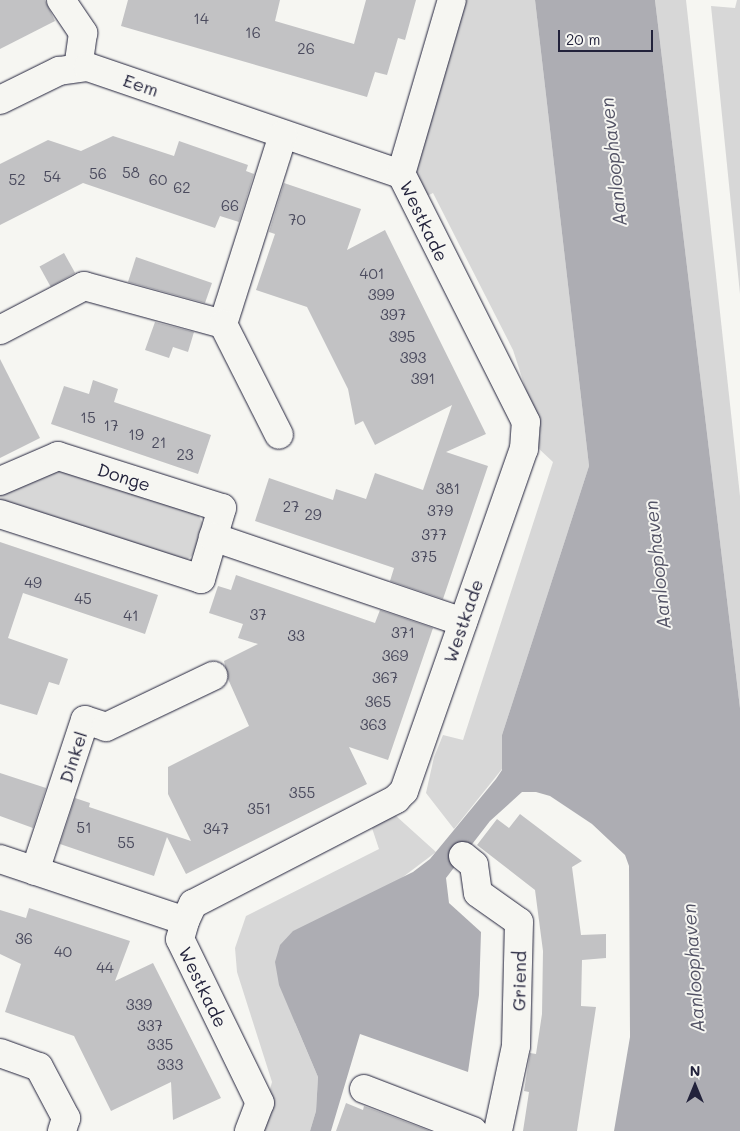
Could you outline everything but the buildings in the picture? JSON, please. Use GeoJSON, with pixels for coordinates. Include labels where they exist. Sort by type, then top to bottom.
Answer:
{"type":"FeatureCollection","features":[{"type":"Feature","properties":{"kind":"street"},"geometry":{"type":"LineString","coordinates":[[61,0],[83,32],[78,67]]}},
{"type":"Feature","properties":{"kind":"street","name":"Westkade"},"geometry":{"type":"LineString","coordinates":[[249,1131],[260,1103],[180,939],[185,920],[193,904],[396,799],[404,791],[524,449],[526,422],[401,174],[452,0]]}},
{"type":"Feature","properties":{"kind":"street","name":"Eem"},"geometry":{"type":"LineString","coordinates":[[0,100],[59,71],[88,67],[401,174]]}},
{"type":"Feature","properties":{"kind":"street"},"geometry":{"type":"LineString","coordinates":[[279,435],[223,324],[283,135]]}},
{"type":"Feature","properties":{"kind":"street"},"geometry":{"type":"LineString","coordinates":[[0,330],[84,286],[223,324]]}},
{"type":"Feature","properties":{"kind":"street","name":"Donge"},"geometry":{"type":"LineString","coordinates":[[0,481],[58,456],[222,508],[200,579],[0,514]]}},
{"type":"Feature","properties":{"kind":"street"},"geometry":{"type":"LineString","coordinates":[[214,537],[462,622]]}},
{"type":"Feature","properties":{"kind":"street","name":"Dinkel"},"geometry":{"type":"LineString","coordinates":[[35,870],[85,720],[106,727],[214,676]]}},
{"type":"Feature","properties":{"kind":"street","name":"Griend"},"geometry":{"type":"LineString","coordinates":[[462,856],[474,865],[478,893],[519,922],[516,1046],[498,1131]]}},
{"type":"Feature","properties":{"kind":"street"},"geometry":{"type":"LineString","coordinates":[[0,859],[185,920]]}},
{"type":"Feature","properties":{"kind":"street"},"geometry":{"type":"LineString","coordinates":[[0,1052],[39,1067],[66,1118],[62,1131]]}},
{"type":"Feature","properties":{"kind":"street"},"geometry":{"type":"LineString","coordinates":[[364,1089],[473,1131]]}},
{"type":"Feature","properties":{"kind":"shaded area"},"geometry":{"type":"Polygon","coordinates":[[[461,0],[535,0],[589,466],[502,735],[502,769],[454,829],[426,793],[434,757],[443,735],[463,740],[553,462],[537,447],[540,433],[513,350],[433,193],[427,196],[413,168],[461,0]]]}},
{"type":"Feature","properties":{"kind":"shaded area"},"geometry":{"type":"Polygon","coordinates":[[[655,0],[686,0],[740,496],[740,708],[655,0]]]}},
{"type":"Feature","properties":{"kind":"shaded area"},"geometry":{"type":"Polygon","coordinates":[[[737,0],[740,0],[740,294],[711,6],[735,8],[737,0]]]}},
{"type":"Feature","properties":{"kind":"shaded area"},"geometry":{"type":"Polygon","coordinates":[[[49,466],[198,514],[206,530],[202,547],[188,559],[172,562],[0,506],[0,489],[49,466]]]}},
{"type":"Feature","properties":{"kind":"shaded area"},"geometry":{"type":"Polygon","coordinates":[[[395,815],[436,852],[391,886],[294,931],[295,1023],[318,1077],[316,1111],[310,1131],[259,1131],[272,1082],[237,972],[235,948],[246,916],[379,849],[372,828],[395,815]]]}},
{"type":"Feature","properties":{"kind":"water","name":"Aanloophaven"},"geometry":{"type":"Polygon","coordinates":[[[535,0],[655,0],[740,708],[740,1131],[614,1131],[630,1037],[629,866],[625,855],[592,824],[550,796],[536,792],[522,792],[490,821],[446,878],[449,903],[481,932],[479,995],[468,1072],[360,1034],[331,1131],[310,1131],[316,1111],[318,1077],[279,985],[275,962],[280,945],[293,931],[413,872],[430,859],[502,770],[502,735],[589,466],[535,0]]]}}]}
